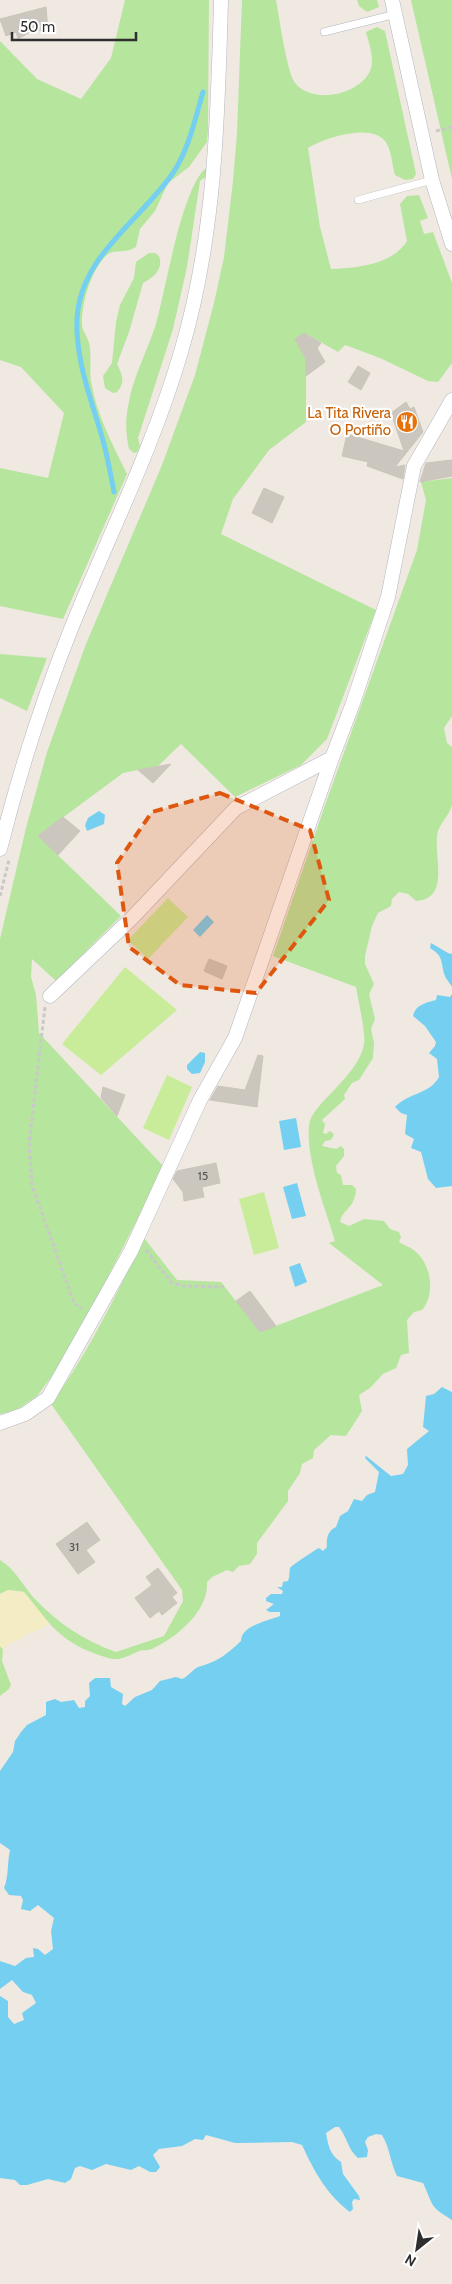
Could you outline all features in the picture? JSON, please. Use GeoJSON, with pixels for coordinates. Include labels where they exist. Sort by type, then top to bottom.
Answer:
{"type":"FeatureCollection","features":[{"type":"Feature","properties":{"kind":"street"},"geometry":{"type":"LineString","coordinates":[[0,849],[34,727],[71,629],[138,472],[181,352],[204,247],[216,143],[221,0]]}},
{"type":"Feature","properties":{"kind":"street"},"geometry":{"type":"LineString","coordinates":[[392,0],[432,180],[452,244]]}},
{"type":"Feature","properties":{"kind":"street"},"geometry":{"type":"LineString","coordinates":[[0,1423],[24,1414],[48,1398],[94,1318],[137,1237],[200,1100],[235,1038],[332,758],[354,703],[388,597],[414,466],[452,400]]}},
{"type":"Feature","properties":{"kind":"street"},"geometry":{"type":"LineString","coordinates":[[50,996],[132,919],[236,808],[332,758]]}},
{"type":"Feature","properties":{"kind":"lane"},"geometry":{"type":"LineString","coordinates":[[324,32],[396,14]]}},
{"type":"Feature","properties":{"kind":"lane"},"geometry":{"type":"LineString","coordinates":[[358,200],[432,180]]}},
{"type":"Feature","properties":{"kind":"path"},"geometry":{"type":"LineString","coordinates":[[435,132],[452,127]]}},
{"type":"Feature","properties":{"kind":"path"},"geometry":{"type":"LineString","coordinates":[[50,996],[45,1004],[29,1143],[32,1186],[74,1303],[94,1318]]}},
{"type":"Feature","properties":{"kind":"path"},"geometry":{"type":"LineString","coordinates":[[137,1237],[172,1283],[184,1286],[224,1287]]}},
{"type":"Feature","properties":{"kind":"highlighted area"},"geometry":{"type":"Polygon","coordinates":[[[220,793],[310,830],[329,900],[256,993],[180,985],[129,947],[117,863],[152,812],[220,793]]]}},
{"type":"Feature","properties":{"kind":"green space"},"geometry":{"type":"Polygon","coordinates":[[[125,0],[209,0],[207,142],[189,167],[168,183],[155,211],[140,229],[136,247],[108,254],[97,268],[88,287],[83,307],[82,325],[90,348],[90,376],[93,393],[106,429],[127,474],[63,619],[0,606],[0,468],[48,478],[64,413],[21,367],[0,360],[0,41],[37,79],[81,99],[111,58],[125,0]]]}},
{"type":"Feature","properties":{"kind":"green space"},"geometry":{"type":"Polygon","coordinates":[[[242,0],[276,0],[286,57],[292,77],[295,83],[303,90],[312,94],[322,95],[344,92],[363,81],[369,73],[372,63],[366,32],[377,27],[385,31],[416,174],[413,179],[405,180],[395,175],[387,144],[381,137],[372,134],[361,133],[337,136],[315,144],[308,148],[320,227],[331,269],[373,264],[392,255],[407,241],[400,204],[407,196],[419,195],[428,218],[420,221],[424,234],[433,232],[452,283],[452,363],[438,382],[428,381],[380,358],[345,345],[338,352],[305,333],[295,339],[306,359],[306,422],[269,450],[233,499],[221,534],[376,610],[327,739],[301,765],[235,797],[181,744],[158,766],[123,773],[38,836],[121,916],[56,981],[32,959],[31,977],[36,995],[39,1033],[164,1167],[86,1320],[55,1372],[37,1396],[15,1411],[0,1414],[0,939],[26,828],[47,752],[86,644],[162,465],[195,375],[214,303],[224,257],[233,181],[237,133],[242,0]]]}},
{"type":"Feature","properties":{"kind":"green space"},"geometry":{"type":"Polygon","coordinates":[[[357,0],[377,0],[379,7],[367,12],[359,6],[357,0]]]}},
{"type":"Feature","properties":{"kind":"green space"},"geometry":{"type":"Polygon","coordinates":[[[411,0],[452,0],[452,179],[411,0]]]}},
{"type":"Feature","properties":{"kind":"green space"},"geometry":{"type":"Polygon","coordinates":[[[206,168],[206,177],[200,181],[187,267],[173,329],[138,438],[140,446],[137,452],[134,453],[129,449],[127,434],[126,418],[130,397],[155,327],[182,218],[197,179],[206,168]]]}},
{"type":"Feature","properties":{"kind":"green space"},"geometry":{"type":"Polygon","coordinates":[[[149,253],[155,253],[159,256],[159,269],[154,276],[143,283],[129,332],[117,364],[122,375],[121,385],[117,392],[113,393],[105,388],[103,376],[112,363],[116,322],[120,305],[134,278],[136,262],[149,253]]]}},
{"type":"Feature","properties":{"kind":"green space"},"geometry":{"type":"Polygon","coordinates":[[[452,478],[452,716],[444,728],[447,743],[452,747],[452,804],[438,831],[437,884],[434,892],[427,898],[416,901],[408,894],[399,892],[392,899],[391,906],[378,913],[372,926],[365,956],[365,964],[374,984],[369,994],[375,1019],[371,1029],[374,1043],[373,1058],[359,1080],[352,1083],[344,1095],[345,1099],[322,1120],[325,1124],[323,1133],[326,1134],[330,1131],[334,1134],[331,1140],[325,1141],[322,1146],[336,1149],[341,1146],[344,1149],[344,1156],[336,1166],[337,1173],[341,1175],[343,1185],[352,1185],[356,1189],[354,1201],[340,1222],[349,1226],[364,1219],[384,1221],[390,1229],[399,1232],[401,1237],[399,1242],[414,1251],[426,1265],[430,1281],[429,1297],[422,1310],[414,1312],[407,1320],[409,1353],[401,1355],[396,1368],[383,1374],[370,1388],[359,1395],[362,1411],[346,1436],[331,1435],[314,1450],[313,1458],[302,1464],[300,1473],[288,1491],[288,1501],[257,1543],[257,1554],[250,1564],[239,1566],[233,1572],[227,1570],[212,1577],[207,1582],[203,1603],[197,1613],[171,1638],[152,1649],[139,1651],[122,1658],[110,1658],[90,1652],[67,1639],[50,1624],[24,1592],[8,1590],[0,1594],[0,1560],[14,1572],[33,1597],[51,1615],[71,1630],[104,1648],[116,1652],[164,1636],[183,1601],[182,1590],[51,1404],[90,1344],[144,1238],[177,1280],[221,1282],[260,1332],[383,1285],[329,1243],[335,1241],[317,1184],[310,1154],[309,1125],[312,1117],[354,1067],[364,1044],[363,1024],[356,987],[273,956],[417,550],[426,500],[421,482],[452,478]]]}},
{"type":"Feature","properties":{"kind":"green space"},"geometry":{"type":"Polygon","coordinates":[[[0,654],[47,658],[27,711],[0,698],[0,654]]]}},
{"type":"Feature","properties":{"kind":"green space"},"geometry":{"type":"Polygon","coordinates":[[[168,898],[188,917],[148,959],[128,940],[168,898]]]}},
{"type":"Feature","properties":{"kind":"green space"},"geometry":{"type":"Polygon","coordinates":[[[125,967],[177,1010],[101,1075],[62,1044],[125,967]]]}},
{"type":"Feature","properties":{"kind":"green space"},"geometry":{"type":"Polygon","coordinates":[[[167,1075],[192,1087],[169,1140],[143,1128],[167,1075]]]}},
{"type":"Feature","properties":{"kind":"green space"},"geometry":{"type":"Polygon","coordinates":[[[264,1192],[279,1248],[254,1255],[239,1199],[264,1192]]]}},
{"type":"Feature","properties":{"kind":"green space"},"geometry":{"type":"Polygon","coordinates":[[[0,1646],[3,1649],[2,1661],[11,1685],[0,1696],[0,1646]]]}},
{"type":"Feature","properties":{"kind":"sand"},"geometry":{"type":"Polygon","coordinates":[[[8,1590],[24,1592],[49,1623],[20,1640],[12,1642],[3,1649],[0,1646],[0,1594],[8,1590]]]}},
{"type":"Feature","properties":{"kind":"water"},"geometry":{"type":"Polygon","coordinates":[[[99,811],[105,815],[104,824],[87,831],[85,825],[88,818],[99,811]]]}},
{"type":"Feature","properties":{"kind":"water"},"geometry":{"type":"Polygon","coordinates":[[[207,915],[214,922],[200,937],[193,930],[207,915]]]}},
{"type":"Feature","properties":{"kind":"water"},"geometry":{"type":"Polygon","coordinates":[[[431,943],[452,954],[452,987],[445,976],[440,957],[430,948],[431,943]]]}},
{"type":"Feature","properties":{"kind":"water"},"geometry":{"type":"Polygon","coordinates":[[[452,994],[452,1186],[436,1188],[428,1179],[421,1152],[411,1148],[414,1139],[405,1134],[407,1115],[401,1113],[395,1107],[400,1102],[430,1087],[439,1077],[437,1059],[429,1053],[436,1042],[425,1026],[413,1016],[414,1012],[419,1006],[436,1000],[437,995],[450,997],[452,994]]]}},
{"type":"Feature","properties":{"kind":"water"},"geometry":{"type":"Polygon","coordinates":[[[200,1052],[205,1053],[205,1062],[200,1073],[192,1074],[187,1069],[187,1065],[200,1052]]]}},
{"type":"Feature","properties":{"kind":"water"},"geometry":{"type":"Polygon","coordinates":[[[296,1118],[301,1147],[284,1150],[279,1121],[296,1118]]]}},
{"type":"Feature","properties":{"kind":"water"},"geometry":{"type":"Polygon","coordinates":[[[297,1183],[306,1216],[292,1219],[283,1187],[297,1183]]]}},
{"type":"Feature","properties":{"kind":"water"},"geometry":{"type":"Polygon","coordinates":[[[300,1263],[307,1282],[295,1287],[289,1267],[300,1263]]]}},
{"type":"Feature","properties":{"kind":"water"},"geometry":{"type":"Polygon","coordinates":[[[442,1387],[452,1392],[452,2220],[435,2208],[423,2183],[397,2176],[382,2135],[376,2134],[368,2137],[365,2142],[368,2150],[367,2157],[358,2158],[339,2127],[335,2127],[326,2133],[332,2153],[341,2162],[343,2174],[359,2196],[360,2200],[354,2199],[352,2202],[353,2209],[350,2212],[334,2198],[322,2182],[302,2145],[292,2142],[235,2143],[206,2135],[203,2140],[195,2139],[182,2146],[159,2149],[153,2155],[160,2167],[156,2172],[150,2172],[139,2166],[131,2170],[106,2164],[92,2170],[80,2166],[75,2168],[71,2179],[65,2183],[48,2179],[20,2185],[15,2180],[0,2178],[0,1996],[8,2001],[8,2017],[14,2024],[24,2020],[22,2013],[36,2003],[32,1995],[23,1992],[12,1980],[0,1989],[0,1961],[15,1966],[26,1958],[34,1957],[33,1948],[38,1949],[45,1955],[53,1949],[51,1931],[54,1918],[38,1905],[30,1911],[21,1909],[23,1900],[21,1896],[9,1895],[4,1888],[7,1879],[10,1850],[0,1843],[0,1771],[13,1752],[15,1741],[27,1725],[46,1715],[46,1702],[55,1699],[61,1702],[74,1700],[79,1708],[85,1707],[85,1701],[90,1696],[89,1683],[95,1678],[110,1678],[111,1687],[123,1694],[122,1704],[125,1706],[135,1697],[152,1690],[160,1681],[176,1677],[182,1679],[196,1668],[211,1663],[241,1641],[245,1631],[262,1622],[280,1616],[280,1612],[266,1610],[274,1604],[266,1601],[266,1598],[271,1594],[282,1594],[283,1591],[277,1587],[282,1587],[283,1582],[288,1581],[292,1566],[319,1548],[323,1551],[327,1547],[329,1533],[336,1527],[340,1516],[348,1511],[354,1499],[362,1501],[367,1495],[375,1492],[379,1472],[365,1458],[366,1456],[391,1476],[403,1474],[408,1465],[407,1449],[429,1431],[423,1427],[426,1396],[434,1394],[442,1387]]]}},
{"type":"Feature","properties":{"kind":"building"},"geometry":{"type":"Polygon","coordinates":[[[46,7],[48,30],[32,31],[18,39],[16,32],[6,36],[0,19],[46,7]]]}},
{"type":"Feature","properties":{"kind":"building"},"geometry":{"type":"Polygon","coordinates":[[[304,333],[321,343],[317,348],[325,362],[306,376],[306,359],[295,339],[304,333]]]}},
{"type":"Feature","properties":{"kind":"building"},"geometry":{"type":"Polygon","coordinates":[[[358,366],[370,373],[361,390],[348,382],[358,366]]]}},
{"type":"Feature","properties":{"kind":"building"},"geometry":{"type":"Polygon","coordinates":[[[406,402],[410,409],[414,407],[423,432],[395,467],[405,465],[403,479],[367,466],[368,462],[342,456],[347,434],[404,451],[391,413],[406,402]]]}},
{"type":"Feature","properties":{"kind":"building"},"geometry":{"type":"Polygon","coordinates":[[[452,460],[452,476],[420,482],[426,463],[452,460]]]}},
{"type":"Feature","properties":{"kind":"building"},"geometry":{"type":"Polygon","coordinates":[[[264,488],[284,497],[272,523],[252,513],[264,488]]]}},
{"type":"Feature","properties":{"kind":"building"},"geometry":{"type":"Polygon","coordinates":[[[171,764],[153,783],[138,770],[171,764]]]}},
{"type":"Feature","properties":{"kind":"building"},"geometry":{"type":"Polygon","coordinates":[[[63,817],[80,831],[58,855],[38,836],[63,817]]]}},
{"type":"Feature","properties":{"kind":"building"},"geometry":{"type":"Polygon","coordinates":[[[209,959],[227,966],[222,979],[204,971],[209,959]]]}},
{"type":"Feature","properties":{"kind":"building"},"geometry":{"type":"Polygon","coordinates":[[[258,1055],[263,1056],[257,1107],[210,1100],[218,1086],[245,1090],[258,1055]]]}},
{"type":"Feature","properties":{"kind":"building"},"geometry":{"type":"Polygon","coordinates":[[[103,1087],[125,1095],[117,1116],[101,1098],[103,1087]]]}},
{"type":"Feature","properties":{"kind":"building"},"geometry":{"type":"Polygon","coordinates":[[[216,1163],[220,1183],[202,1187],[204,1197],[184,1201],[183,1192],[173,1179],[177,1171],[216,1163]]]}},
{"type":"Feature","properties":{"kind":"building"},"geometry":{"type":"Polygon","coordinates":[[[250,1291],[276,1326],[260,1332],[236,1301],[250,1291]]]}},
{"type":"Feature","properties":{"kind":"building"},"geometry":{"type":"Polygon","coordinates":[[[87,1522],[100,1540],[86,1550],[95,1562],[78,1574],[56,1544],[87,1522]]]}},
{"type":"Feature","properties":{"kind":"building"},"geometry":{"type":"Polygon","coordinates":[[[158,1568],[177,1593],[172,1597],[177,1603],[162,1615],[159,1611],[150,1618],[135,1598],[152,1585],[146,1577],[158,1568]]]}},
{"type":"Feature","properties":{"kind":"waterway"},"geometry":{"type":"LineString","coordinates":[[114,492],[104,444],[79,351],[77,319],[81,297],[89,276],[100,258],[160,190],[179,164],[191,134],[203,92]]}},
{"type":"Feature","properties":{"kind":"place","name":"La Tita Rivera O Portiño"},"geometry":{"type":"Point","coordinates":[407,422]}}]}
